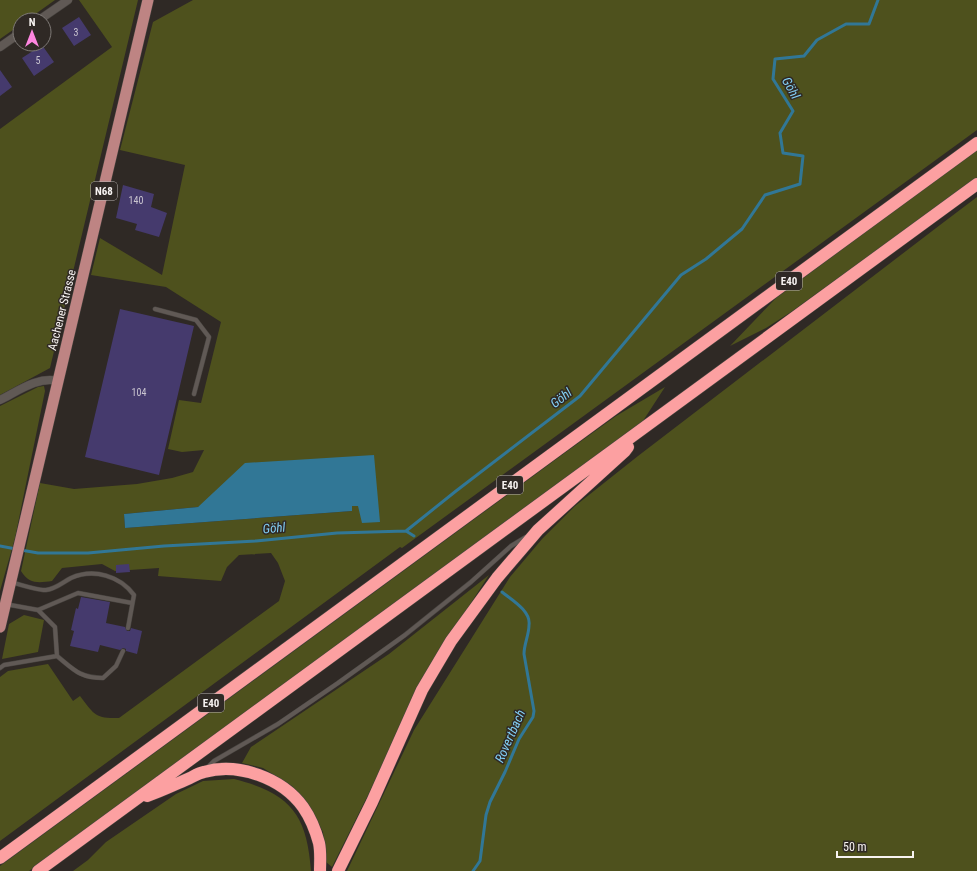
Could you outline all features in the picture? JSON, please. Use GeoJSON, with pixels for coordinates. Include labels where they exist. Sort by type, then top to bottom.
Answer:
{"type":"FeatureCollection","features":[{"type":"Feature","properties":{"kind":"highway","name":"E40"},"geometry":{"type":"LineString","coordinates":[[0,858],[977,143]]}},
{"type":"Feature","properties":{"kind":"highway"},"geometry":{"type":"LineString","coordinates":[[38,871],[467,558],[606,462],[623,448],[636,434],[977,184]]}},
{"type":"Feature","properties":{"kind":"highway"},"geometry":{"type":"LineString","coordinates":[[338,871],[372,802],[422,690],[451,641],[486,592],[538,530],[606,462]]}},
{"type":"Feature","properties":{"kind":"highway"},"geometry":{"type":"LineString","coordinates":[[137,799],[158,793],[204,772],[232,768],[256,773],[275,783],[291,794],[303,807],[315,832],[319,845],[320,871]]}},
{"type":"Feature","properties":{"kind":"main road","name":"Aachener Strasse"},"geometry":{"type":"LineString","coordinates":[[0,627],[148,0]]}},
{"type":"Feature","properties":{"kind":"street"},"geometry":{"type":"LineString","coordinates":[[51,12],[68,0]]}},
{"type":"Feature","properties":{"kind":"street"},"geometry":{"type":"LineString","coordinates":[[0,47],[12,39]]}},
{"type":"Feature","properties":{"kind":"street"},"geometry":{"type":"LineString","coordinates":[[0,400],[40,380],[52,379],[58,381]]}},
{"type":"Feature","properties":{"kind":"lane"},"geometry":{"type":"LineString","coordinates":[[155,309],[196,320],[208,337],[194,394]]}},
{"type":"Feature","properties":{"kind":"lane"},"geometry":{"type":"LineString","coordinates":[[204,772],[214,761],[278,724],[405,636],[471,582],[511,546],[538,530]]}},
{"type":"Feature","properties":{"kind":"lane"},"geometry":{"type":"LineString","coordinates":[[10,582],[45,591],[57,587],[72,578],[91,573],[110,576],[128,587],[134,595],[128,628]]}},
{"type":"Feature","properties":{"kind":"lane"},"geometry":{"type":"LineString","coordinates":[[5,604],[38,610],[78,592],[132,603]]}},
{"type":"Feature","properties":{"kind":"lane"},"geometry":{"type":"LineString","coordinates":[[38,610],[55,627],[57,656],[79,674],[92,678],[103,678],[116,666],[123,650]]}},
{"type":"Feature","properties":{"kind":"lane"},"geometry":{"type":"LineString","coordinates":[[0,668],[4,665],[57,656]]}},
{"type":"Feature","properties":{"kind":"green space"},"geometry":{"type":"Polygon","coordinates":[[[0,0],[55,0],[38,12],[12,12],[12,31],[0,39],[0,0]]]}},
{"type":"Feature","properties":{"kind":"green space"},"geometry":{"type":"Polygon","coordinates":[[[79,0],[138,0],[50,368],[0,395],[0,129],[112,47],[79,0]]]}},
{"type":"Feature","properties":{"kind":"green space"},"geometry":{"type":"Polygon","coordinates":[[[193,0],[977,0],[977,130],[402,548],[400,547],[0,841],[0,677],[8,671],[48,664],[73,701],[80,696],[96,714],[105,718],[119,718],[279,601],[285,581],[278,563],[271,553],[239,555],[227,567],[221,581],[158,576],[159,568],[115,571],[102,564],[62,568],[52,581],[42,582],[34,582],[27,578],[21,571],[40,483],[74,489],[137,484],[172,478],[193,472],[204,450],[182,452],[168,449],[179,400],[201,403],[221,322],[166,287],[91,275],[100,238],[162,275],[185,165],[120,150],[153,22],[193,0]],[[374,455],[198,507],[124,514],[125,528],[352,511],[352,506],[358,505],[374,455]]]}},
{"type":"Feature","properties":{"kind":"green space"},"geometry":{"type":"Polygon","coordinates":[[[977,150],[977,178],[791,312],[766,328],[730,346],[776,298],[977,150]]]}},
{"type":"Feature","properties":{"kind":"green space"},"geometry":{"type":"Polygon","coordinates":[[[977,197],[977,871],[347,871],[414,730],[510,577],[542,539],[575,506],[638,456],[977,197]]]}},
{"type":"Feature","properties":{"kind":"green space"},"geometry":{"type":"Polygon","coordinates":[[[44,386],[45,391],[15,538],[0,591],[0,406],[38,387],[44,386]]]}},
{"type":"Feature","properties":{"kind":"green space"},"geometry":{"type":"Polygon","coordinates":[[[665,387],[641,424],[29,871],[0,871],[0,866],[566,452],[616,416],[665,387]]]}},
{"type":"Feature","properties":{"kind":"green space"},"geometry":{"type":"Polygon","coordinates":[[[489,575],[423,677],[370,791],[332,867],[326,862],[323,832],[310,808],[292,786],[263,768],[242,763],[251,747],[389,654],[489,575]]]}},
{"type":"Feature","properties":{"kind":"green space"},"geometry":{"type":"Polygon","coordinates":[[[24,615],[44,620],[38,652],[2,659],[9,624],[24,615]]]}},
{"type":"Feature","properties":{"kind":"green space"},"geometry":{"type":"Polygon","coordinates":[[[234,779],[269,791],[282,799],[292,809],[300,821],[305,835],[309,851],[311,871],[73,871],[88,860],[106,842],[176,794],[203,781],[234,779]]]}},
{"type":"Feature","properties":{"kind":"water"},"geometry":{"type":"Polygon","coordinates":[[[374,455],[380,522],[362,523],[358,506],[352,506],[352,511],[125,528],[124,514],[198,507],[245,463],[374,455]]]}},
{"type":"Feature","properties":{"kind":"building"},"geometry":{"type":"Polygon","coordinates":[[[79,17],[91,35],[74,46],[62,28],[79,17]]]}},
{"type":"Feature","properties":{"kind":"building"},"geometry":{"type":"Polygon","coordinates":[[[31,52],[47,52],[54,62],[34,76],[22,58],[31,52]]]}},
{"type":"Feature","properties":{"kind":"building"},"geometry":{"type":"Polygon","coordinates":[[[0,70],[12,87],[0,96],[0,70]]]}},
{"type":"Feature","properties":{"kind":"building"},"geometry":{"type":"Polygon","coordinates":[[[123,185],[154,194],[151,207],[167,213],[159,237],[135,230],[137,224],[116,218],[123,185]]]}},
{"type":"Feature","properties":{"kind":"building"},"geometry":{"type":"Polygon","coordinates":[[[120,309],[194,326],[159,475],[85,457],[120,309]]]}},
{"type":"Feature","properties":{"kind":"building"},"geometry":{"type":"Polygon","coordinates":[[[129,564],[130,572],[116,573],[116,565],[129,564]]]}},
{"type":"Feature","properties":{"kind":"building"},"geometry":{"type":"Polygon","coordinates":[[[81,597],[110,602],[106,623],[125,627],[127,631],[130,631],[131,628],[142,631],[137,654],[126,651],[126,649],[123,648],[120,650],[100,645],[98,652],[70,646],[74,631],[71,630],[76,608],[78,609],[81,597]]]}},
{"type":"Feature","properties":{"kind":"waterway","name":"Göhl"},"geometry":{"type":"LineString","coordinates":[[21,550],[38,553],[88,553],[164,546],[256,541],[337,533],[406,531],[580,396],[681,275],[706,259],[742,229],[765,195],[800,184],[803,156],[783,153],[780,133],[793,111],[773,79],[775,59],[804,56],[817,40],[846,24],[869,24],[878,0]]}},
{"type":"Feature","properties":{"kind":"waterway","name":"Rovertbach"},"geometry":{"type":"LineString","coordinates":[[406,531],[414,536]]}},
{"type":"Feature","properties":{"kind":"waterway","name":"Göhl"},"geometry":{"type":"LineString","coordinates":[[0,546],[16,549]]}},
{"type":"Feature","properties":{"kind":"waterway","name":"Rovertbach"},"geometry":{"type":"LineString","coordinates":[[473,871],[480,861],[486,815],[490,802],[519,739],[533,717],[534,711],[524,654],[529,629],[529,620],[520,606],[502,592]]}}]}
